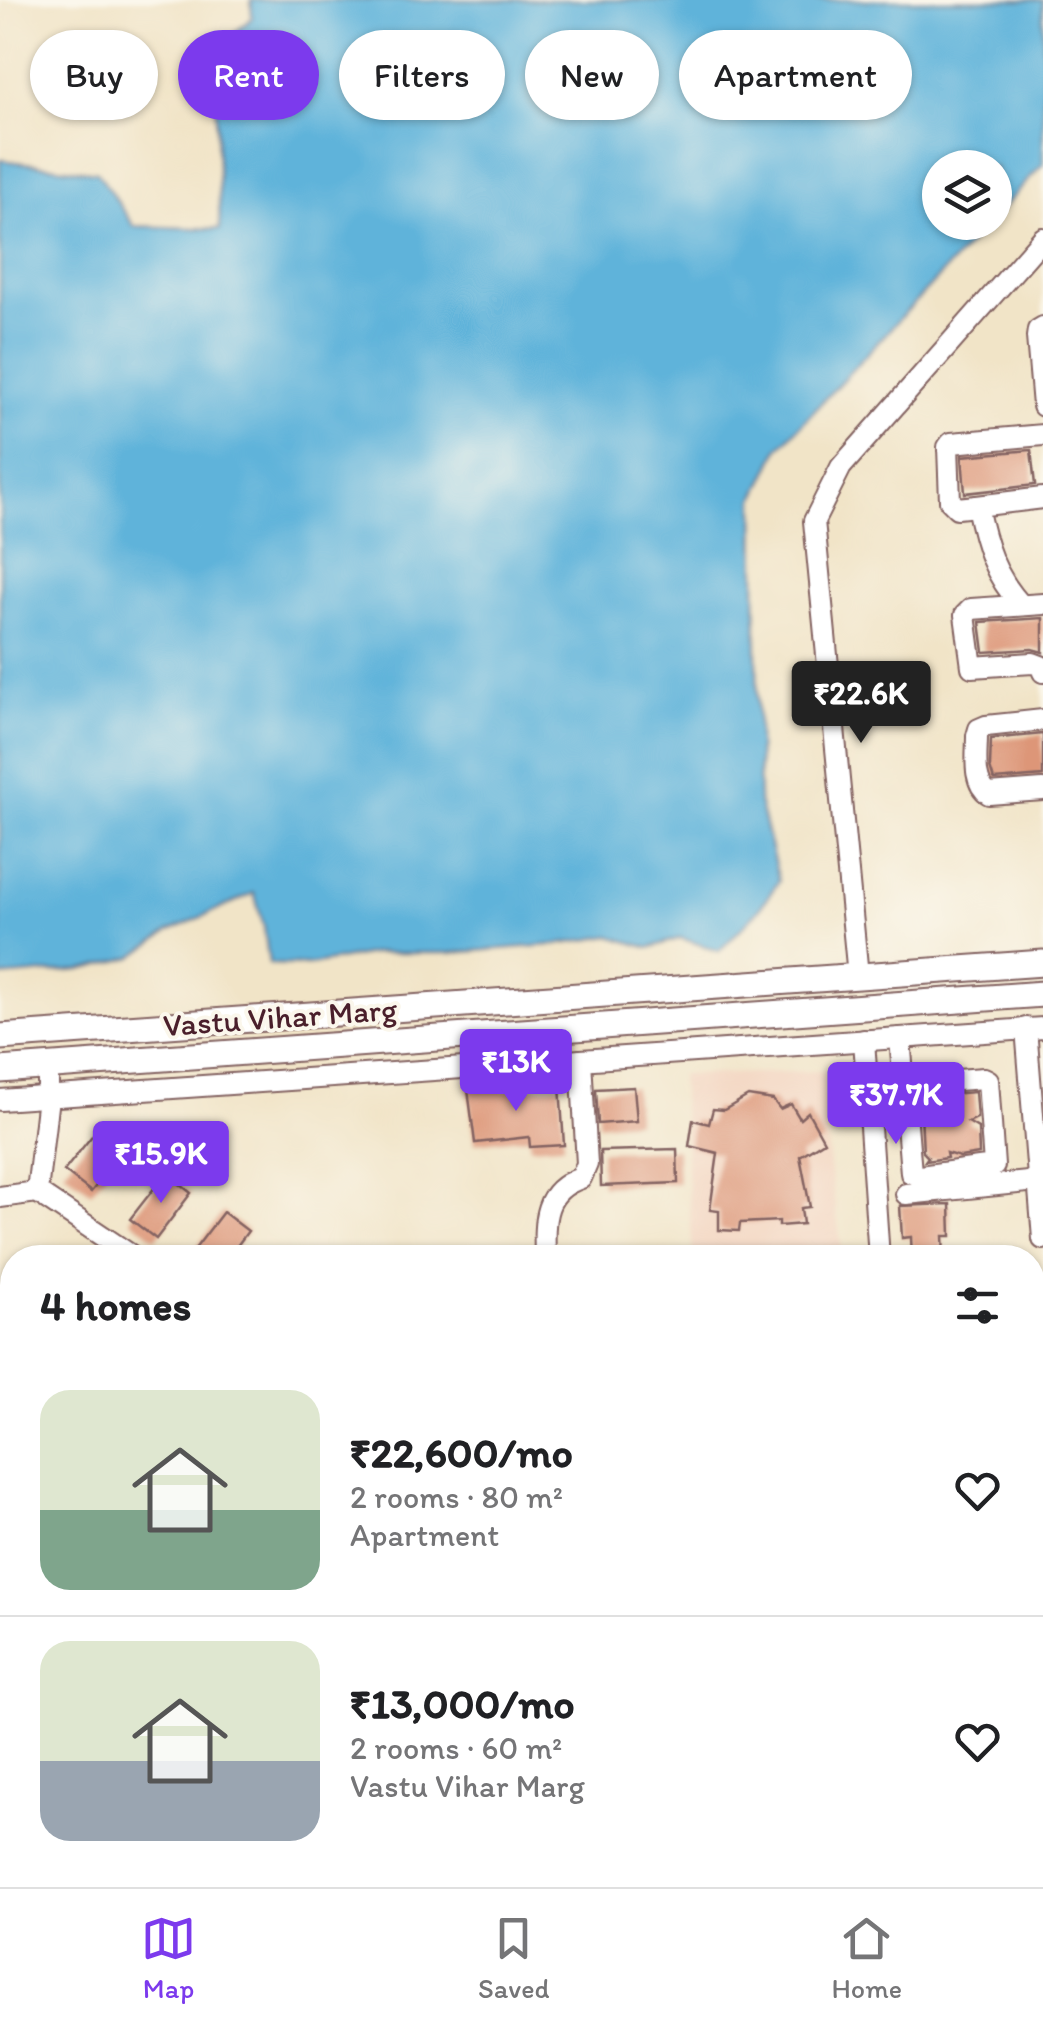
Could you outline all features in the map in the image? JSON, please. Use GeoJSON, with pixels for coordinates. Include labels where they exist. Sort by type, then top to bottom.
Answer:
{"type":"FeatureCollection","features":[{"type":"Feature","properties":{"kind":"main road","name":"Vastu Vihar Marg"},"geometry":{"type":"LineString","coordinates":[[0,1037],[1043,963]]}},
{"type":"Feature","properties":{"kind":"main road","name":"Vastu Vihar Marg"},"geometry":{"type":"LineString","coordinates":[[0,1070],[1043,994]]}},
{"type":"Feature","properties":{"kind":"street"},"geometry":{"type":"LineString","coordinates":[[858,976],[814,521],[840,467],[1043,238]]}},
{"type":"Feature","properties":{"kind":"street"},"geometry":{"type":"LineString","coordinates":[[1043,327],[1037,337],[1043,406]]}},
{"type":"Feature","properties":{"kind":"street"},"geometry":{"type":"LineString","coordinates":[[1043,436],[951,443],[947,453],[950,501],[957,508],[1043,498]]}},
{"type":"Feature","properties":{"kind":"street"},"geometry":{"type":"LineString","coordinates":[[977,506],[987,552],[1005,587],[1021,606]]}},
{"type":"Feature","properties":{"kind":"street"},"geometry":{"type":"LineString","coordinates":[[1043,604],[967,612],[969,663],[976,668],[1034,662],[1043,672]]}},
{"type":"Feature","properties":{"kind":"street"},"geometry":{"type":"LineString","coordinates":[[1043,720],[986,726],[979,729],[977,736],[978,782],[982,790],[989,794],[1043,790]]}},
{"type":"Feature","properties":{"kind":"street"},"geometry":{"type":"LineString","coordinates":[[0,1100],[1034,1028],[1042,1227]]}},
{"type":"Feature","properties":{"kind":"street"},"geometry":{"type":"LineString","coordinates":[[900,1038],[911,1173],[920,1176],[994,1166],[988,1080],[918,1083]]}},
{"type":"Feature","properties":{"kind":"street"},"geometry":{"type":"LineString","coordinates":[[864,1040],[878,1245]]}},
{"type":"Feature","properties":{"kind":"street"},"geometry":{"type":"LineString","coordinates":[[545,1245],[549,1202],[564,1184],[581,1178],[587,1164],[581,1060]]}},
{"type":"Feature","properties":{"kind":"street"},"geometry":{"type":"LineString","coordinates":[[36,1192],[48,1066]]}},
{"type":"Feature","properties":{"kind":"street"},"geometry":{"type":"LineString","coordinates":[[906,1194],[1038,1182]]}},
{"type":"Feature","properties":{"kind":"street"},"geometry":{"type":"LineString","coordinates":[[0,1196],[36,1192],[116,1245]]}},
{"type":"Feature","properties":{"kind":"shaded area"},"geometry":{"type":"Polygon","coordinates":[[[825,1071],[829,1166],[841,1245],[692,1245],[680,1075],[825,1071]]]}},
{"type":"Feature","properties":{"kind":"water"},"geometry":{"type":"Polygon","coordinates":[[[251,0],[1043,0],[1043,164],[1012,198],[1012,150],[922,150],[922,240],[973,240],[779,448],[755,499],[759,801],[779,881],[757,912],[719,951],[681,938],[649,948],[610,936],[450,953],[376,953],[309,965],[269,964],[254,893],[170,931],[133,957],[80,970],[0,977],[0,160],[97,172],[134,226],[220,229],[216,120],[319,120],[319,30],[238,30],[252,18],[251,0]]]}},
{"type":"Feature","properties":{"kind":"building"},"geometry":{"type":"Polygon","coordinates":[[[1031,450],[1035,485],[965,493],[962,456],[1031,450]]]}},
{"type":"Feature","properties":{"kind":"building"},"geometry":{"type":"Polygon","coordinates":[[[1043,618],[1043,652],[984,652],[980,622],[1043,618]]]}},
{"type":"Feature","properties":{"kind":"building"},"geometry":{"type":"Polygon","coordinates":[[[1043,734],[1043,776],[994,780],[990,767],[991,739],[1043,734]]]}},
{"type":"Feature","properties":{"kind":"building"},"geometry":{"type":"Polygon","coordinates":[[[499,1079],[500,1090],[560,1086],[564,1145],[530,1147],[529,1137],[475,1143],[467,1082],[499,1079]]]}},
{"type":"Feature","properties":{"kind":"building"},"geometry":{"type":"Polygon","coordinates":[[[634,1087],[637,1121],[598,1124],[596,1089],[634,1087]]]}},
{"type":"Feature","properties":{"kind":"building"},"geometry":{"type":"Polygon","coordinates":[[[975,1092],[977,1118],[968,1122],[978,1128],[979,1154],[960,1157],[946,1153],[947,1158],[925,1161],[928,1157],[923,1152],[921,1113],[928,1111],[924,1096],[975,1092]]]}},
{"type":"Feature","properties":{"kind":"building"},"geometry":{"type":"Polygon","coordinates":[[[748,1096],[773,1100],[780,1109],[791,1104],[800,1119],[808,1112],[824,1141],[800,1156],[810,1207],[801,1208],[803,1224],[740,1223],[739,1231],[719,1230],[719,1211],[710,1210],[718,1153],[689,1146],[693,1120],[709,1124],[713,1109],[724,1110],[748,1096]]]}},
{"type":"Feature","properties":{"kind":"building"},"geometry":{"type":"Polygon","coordinates":[[[99,1127],[126,1148],[91,1192],[64,1171],[99,1127]]]}},
{"type":"Feature","properties":{"kind":"building"},"geometry":{"type":"Polygon","coordinates":[[[677,1149],[678,1183],[601,1186],[600,1151],[677,1149]]]}},
{"type":"Feature","properties":{"kind":"building"},"geometry":{"type":"Polygon","coordinates":[[[166,1173],[191,1193],[156,1239],[130,1219],[166,1173]]]}},
{"type":"Feature","properties":{"kind":"building"},"geometry":{"type":"Polygon","coordinates":[[[950,1204],[951,1236],[943,1236],[943,1245],[911,1245],[911,1237],[902,1238],[900,1206],[950,1204]]]}},
{"type":"Feature","properties":{"kind":"building"},"geometry":{"type":"Polygon","coordinates":[[[223,1212],[248,1231],[238,1245],[198,1245],[223,1212]]]}}]}
